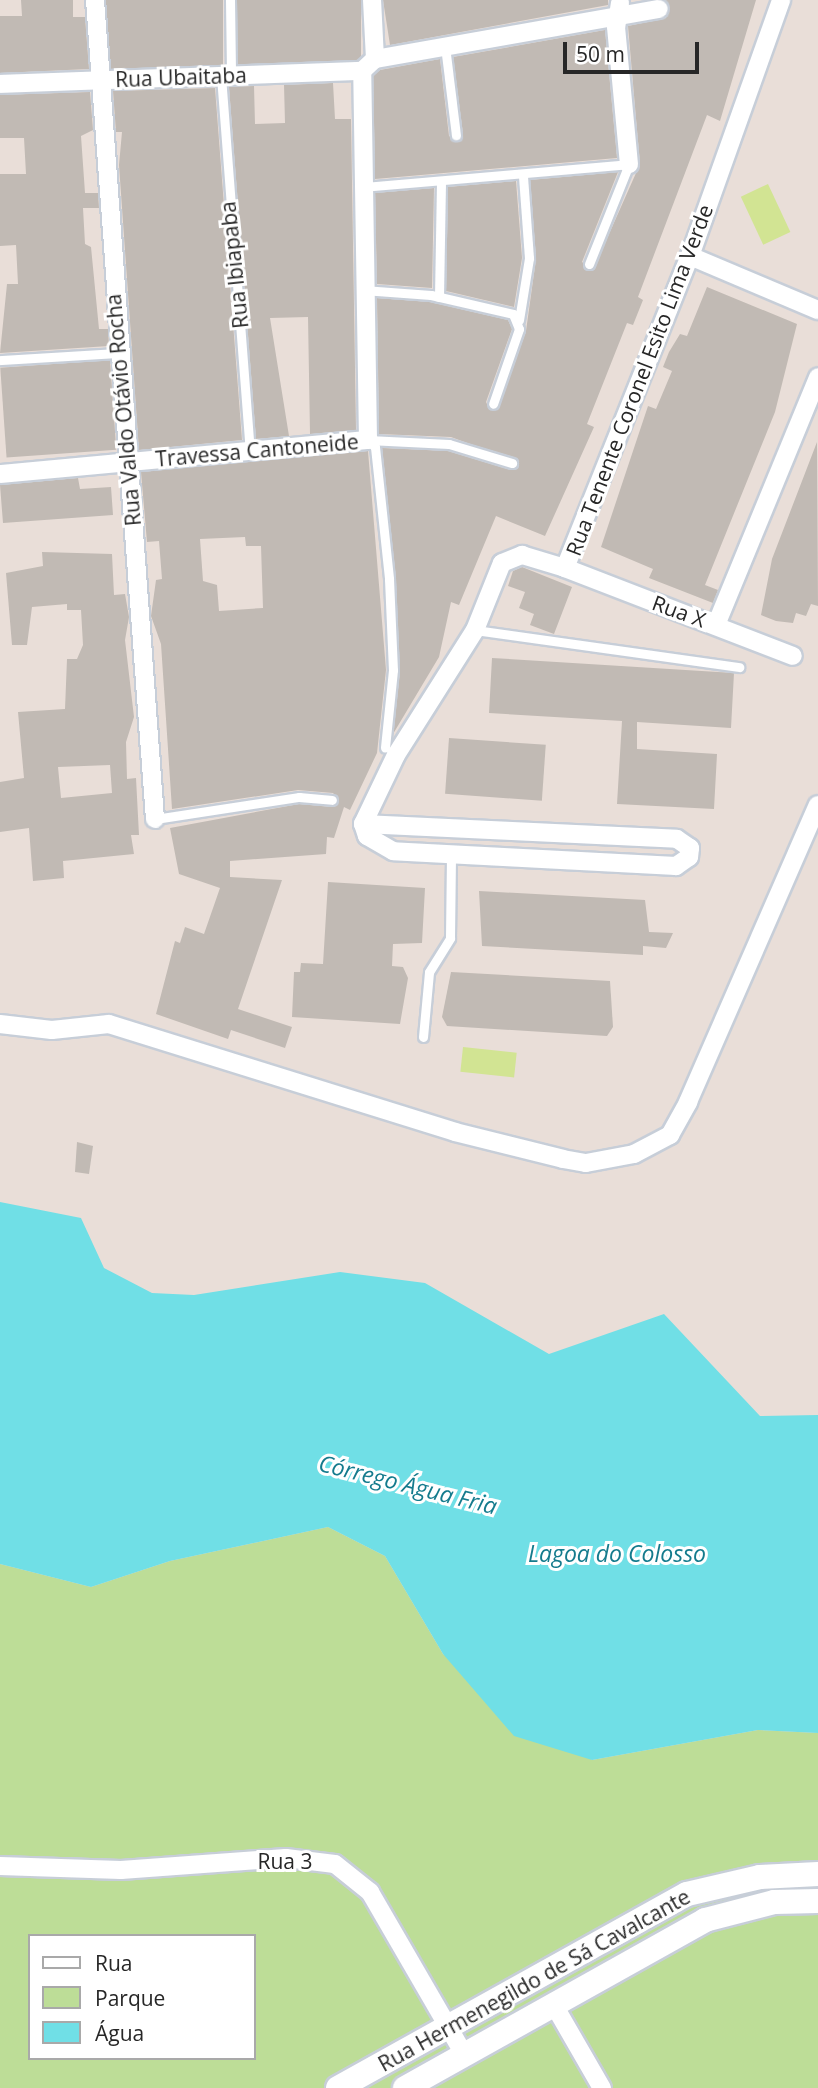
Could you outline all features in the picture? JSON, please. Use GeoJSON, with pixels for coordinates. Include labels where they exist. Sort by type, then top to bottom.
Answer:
{"type":"FeatureCollection","features":[{"type":"Feature","properties":{"kind":"street","name":"Rua Valdo Otávio Rocha"},"geometry":{"type":"LineString","coordinates":[[95,0],[117,353],[155,819]]}},
{"type":"Feature","properties":{"kind":"street"},"geometry":{"type":"LineString","coordinates":[[368,440],[362,290],[363,187],[372,0]]}},
{"type":"Feature","properties":{"kind":"street","name":"Rua Tenente Coronel Esito Lima Verde"},"geometry":{"type":"LineString","coordinates":[[363,824],[390,752],[475,630],[507,558],[522,555],[565,568],[690,256],[780,0]]}},
{"type":"Feature","properties":{"kind":"street","name":"Rua Ubaitaba"},"geometry":{"type":"LineString","coordinates":[[0,84],[226,76],[369,65],[620,6],[659,9]]}},
{"type":"Feature","properties":{"kind":"street"},"geometry":{"type":"LineString","coordinates":[[620,6],[616,27],[629,164]]}},
{"type":"Feature","properties":{"kind":"street"},"geometry":{"type":"LineString","coordinates":[[690,256],[818,310]]}},
{"type":"Feature","properties":{"kind":"street"},"geometry":{"type":"LineString","coordinates":[[716,625],[818,377]]}},
{"type":"Feature","properties":{"kind":"street","name":"Travessa Cantoneide"},"geometry":{"type":"LineString","coordinates":[[0,474],[368,440]]}},
{"type":"Feature","properties":{"kind":"street","name":"Rua X"},"geometry":{"type":"LineString","coordinates":[[565,568],[793,656]]}},
{"type":"Feature","properties":{"kind":"street"},"geometry":{"type":"LineString","coordinates":[[0,1024],[52,1030],[109,1024],[469,1136],[586,1163],[623,1157],[656,1147],[688,1102],[818,806]]}},
{"type":"Feature","properties":{"kind":"street"},"geometry":{"type":"LineString","coordinates":[[363,824],[677,839],[690,848],[689,858],[676,866],[451,857],[393,851],[367,836],[363,824]]}},
{"type":"Feature","properties":{"kind":"street","name":"Rua 3"},"geometry":{"type":"LineString","coordinates":[[0,1866],[121,1870],[286,1858],[335,1864],[370,1892],[466,2056]]}},
{"type":"Feature","properties":{"kind":"street","name":"Rua Hermenegildo de Sá Cavalcante"},"geometry":{"type":"LineString","coordinates":[[338,2088],[687,1895],[760,1877],[818,1874]]}},
{"type":"Feature","properties":{"kind":"street","name":"Rua Hermenegildo de Sá Cavalcante"},"geometry":{"type":"LineString","coordinates":[[405,2088],[717,1915],[774,1902],[818,1901]]}},
{"type":"Feature","properties":{"kind":"street"},"geometry":{"type":"LineString","coordinates":[[554,2005],[602,2088]]}},
{"type":"Feature","properties":{"kind":"lane","name":"Rua Ibiapaba"},"geometry":{"type":"LineString","coordinates":[[230,0],[226,76],[250,453]]}},
{"type":"Feature","properties":{"kind":"lane"},"geometry":{"type":"LineString","coordinates":[[445,46],[456,135]]}},
{"type":"Feature","properties":{"kind":"lane"},"geometry":{"type":"LineString","coordinates":[[363,187],[523,177],[629,164],[589,264]]}},
{"type":"Feature","properties":{"kind":"lane"},"geometry":{"type":"LineString","coordinates":[[493,404],[519,320],[529,258],[523,177]]}},
{"type":"Feature","properties":{"kind":"lane"},"geometry":{"type":"LineString","coordinates":[[439,297],[441,182]]}},
{"type":"Feature","properties":{"kind":"lane"},"geometry":{"type":"LineString","coordinates":[[362,290],[439,297],[494,309],[519,320]]}},
{"type":"Feature","properties":{"kind":"lane"},"geometry":{"type":"LineString","coordinates":[[0,360],[117,353]]}},
{"type":"Feature","properties":{"kind":"lane"},"geometry":{"type":"LineString","coordinates":[[368,440],[375,447],[389,579],[393,670],[390,752]]}},
{"type":"Feature","properties":{"kind":"lane","name":"Travessa Cantoneide"},"geometry":{"type":"LineString","coordinates":[[368,440],[449,444],[512,463]]}},
{"type":"Feature","properties":{"kind":"lane"},"geometry":{"type":"LineString","coordinates":[[475,630],[739,667]]}},
{"type":"Feature","properties":{"kind":"lane"},"geometry":{"type":"LineString","coordinates":[[155,819],[299,797],[332,800]]}},
{"type":"Feature","properties":{"kind":"lane"},"geometry":{"type":"LineString","coordinates":[[423,1037],[429,972],[450,938],[451,857]]}},
{"type":"Feature","properties":{"kind":"green space"},"geometry":{"type":"Polygon","coordinates":[[[768,184],[790,232],[763,245],[741,197],[768,184]]]}},
{"type":"Feature","properties":{"kind":"green space"},"geometry":{"type":"Polygon","coordinates":[[[463,1047],[517,1053],[514,1078],[460,1072],[463,1047]]]}},
{"type":"Feature","properties":{"kind":"green space"},"geometry":{"type":"Polygon","coordinates":[[[328,1527],[385,1556],[443,1654],[592,1760],[758,1730],[818,1733],[818,2088],[0,2088],[0,1564],[91,1587],[170,1561],[328,1527]]]}},
{"type":"Feature","properties":{"kind":"water","name":"Lagoa do Colosso"},"geometry":{"type":"Polygon","coordinates":[[[0,1202],[81,1218],[104,1268],[152,1293],[194,1295],[340,1272],[425,1283],[549,1354],[664,1314],[760,1416],[818,1415],[818,1733],[758,1730],[592,1760],[514,1736],[443,1654],[385,1556],[328,1527],[170,1561],[91,1587],[0,1564],[0,1202]]]}},
{"type":"Feature","properties":{"kind":"building"},"geometry":{"type":"Polygon","coordinates":[[[21,0],[73,0],[73,17],[85,17],[89,69],[0,73],[0,16],[22,16],[21,0]]]}},
{"type":"Feature","properties":{"kind":"building"},"geometry":{"type":"Polygon","coordinates":[[[106,0],[223,0],[223,69],[106,69],[106,0]]]}},
{"type":"Feature","properties":{"kind":"building"},"geometry":{"type":"Polygon","coordinates":[[[237,0],[361,0],[361,64],[237,64],[237,0]]]}},
{"type":"Feature","properties":{"kind":"building"},"geometry":{"type":"Polygon","coordinates":[[[383,0],[608,0],[608,5],[390,45],[383,0]]]}},
{"type":"Feature","properties":{"kind":"building"},"geometry":{"type":"Polygon","coordinates":[[[665,0],[756,0],[720,121],[707,115],[638,297],[643,300],[633,325],[627,323],[587,424],[594,427],[545,536],[496,516],[459,605],[451,602],[439,657],[393,734],[400,670],[382,448],[448,451],[511,470],[519,462],[451,437],[379,434],[377,298],[430,302],[508,320],[512,329],[486,402],[490,410],[498,409],[526,331],[536,259],[530,180],[618,172],[582,262],[593,270],[640,164],[628,26],[666,18],[665,0]]]}},
{"type":"Feature","properties":{"kind":"building"},"geometry":{"type":"Polygon","coordinates":[[[605,30],[617,158],[375,179],[373,76],[380,70],[440,59],[449,136],[458,142],[463,134],[453,57],[605,30]]]}},
{"type":"Feature","properties":{"kind":"building"},"geometry":{"type":"Polygon","coordinates":[[[333,83],[335,119],[351,119],[356,430],[310,434],[308,317],[270,318],[289,436],[256,439],[229,87],[254,86],[255,124],[285,123],[284,85],[333,83]]]}},
{"type":"Feature","properties":{"kind":"building"},"geometry":{"type":"Polygon","coordinates":[[[215,88],[242,440],[139,450],[119,165],[122,132],[116,132],[113,91],[215,88]]]}},
{"type":"Feature","properties":{"kind":"building"},"geometry":{"type":"Polygon","coordinates":[[[90,92],[93,130],[81,136],[85,193],[98,193],[99,208],[83,208],[85,244],[91,247],[99,329],[108,329],[109,346],[0,353],[7,284],[18,284],[16,245],[0,246],[0,174],[26,174],[24,138],[0,138],[0,95],[90,92]]]}},
{"type":"Feature","properties":{"kind":"building"},"geometry":{"type":"Polygon","coordinates":[[[516,181],[522,258],[514,307],[446,291],[448,187],[516,181]]]}},
{"type":"Feature","properties":{"kind":"building"},"geometry":{"type":"Polygon","coordinates":[[[434,188],[432,288],[377,284],[375,193],[434,188]]]}},
{"type":"Feature","properties":{"kind":"building"},"geometry":{"type":"Polygon","coordinates":[[[707,287],[797,324],[775,412],[705,585],[718,590],[713,603],[649,578],[653,569],[601,547],[648,406],[656,409],[672,371],[663,367],[669,352],[680,334],[687,336],[707,287]]]}},
{"type":"Feature","properties":{"kind":"building"},"geometry":{"type":"Polygon","coordinates":[[[110,360],[116,450],[7,457],[0,368],[110,360]]]}},
{"type":"Feature","properties":{"kind":"building"},"geometry":{"type":"Polygon","coordinates":[[[817,442],[818,606],[811,604],[806,616],[796,613],[793,623],[776,621],[761,615],[772,559],[817,442]]]}},
{"type":"Feature","properties":{"kind":"building"},"geometry":{"type":"Polygon","coordinates":[[[368,451],[386,670],[377,753],[350,810],[344,807],[334,838],[327,837],[326,854],[230,861],[230,877],[282,880],[238,1009],[292,1027],[285,1048],[231,1030],[228,1039],[156,1014],[175,941],[180,943],[185,927],[204,934],[220,888],[179,874],[170,828],[299,804],[332,807],[339,800],[333,793],[298,790],[172,809],[161,644],[151,616],[156,580],[162,579],[159,541],[147,542],[141,472],[368,451]],[[245,537],[200,539],[203,581],[217,585],[219,611],[263,608],[261,546],[246,546],[245,537]]]}},
{"type":"Feature","properties":{"kind":"building"},"geometry":{"type":"Polygon","coordinates":[[[78,478],[80,489],[111,487],[113,515],[3,523],[0,485],[78,478]]]}},
{"type":"Feature","properties":{"kind":"building"},"geometry":{"type":"Polygon","coordinates":[[[42,552],[112,554],[114,595],[125,594],[129,617],[125,640],[134,717],[126,742],[127,779],[136,778],[139,835],[131,835],[134,854],[63,861],[64,878],[33,881],[29,828],[0,832],[0,782],[24,778],[18,712],[65,709],[67,659],[77,659],[83,645],[81,610],[67,610],[67,604],[32,607],[27,645],[12,645],[6,573],[43,566],[42,552]],[[110,765],[58,767],[61,798],[112,793],[110,765]]]}},
{"type":"Feature","properties":{"kind":"building"},"geometry":{"type":"Polygon","coordinates":[[[522,567],[572,587],[554,634],[530,625],[534,614],[519,608],[525,592],[508,586],[513,571],[522,567]]]}},
{"type":"Feature","properties":{"kind":"building"},"geometry":{"type":"Polygon","coordinates":[[[492,658],[734,673],[731,728],[637,722],[637,749],[717,754],[714,809],[617,804],[622,721],[489,713],[492,658]]]}},
{"type":"Feature","properties":{"kind":"building"},"geometry":{"type":"Polygon","coordinates":[[[449,738],[546,745],[542,801],[445,794],[449,738]]]}},
{"type":"Feature","properties":{"kind":"building"},"geometry":{"type":"Polygon","coordinates":[[[328,882],[425,888],[422,943],[393,944],[392,966],[403,967],[408,978],[400,1024],[292,1017],[294,972],[300,972],[301,963],[323,964],[328,882]]]}},
{"type":"Feature","properties":{"kind":"building"},"geometry":{"type":"Polygon","coordinates":[[[479,891],[645,900],[649,932],[673,933],[666,948],[643,946],[643,955],[482,946],[479,891]]]}},
{"type":"Feature","properties":{"kind":"building"},"geometry":{"type":"Polygon","coordinates":[[[451,972],[610,981],[613,1027],[607,1036],[447,1026],[442,1017],[451,972]]]}},
{"type":"Feature","properties":{"kind":"building"},"geometry":{"type":"Polygon","coordinates":[[[77,1142],[93,1146],[89,1174],[75,1172],[77,1142]]]}},
{"type":"Feature","properties":{"kind":"water label","name":"Córrego Água Fria"},"geometry":{"type":"Point","coordinates":[408,1484]}}]}
